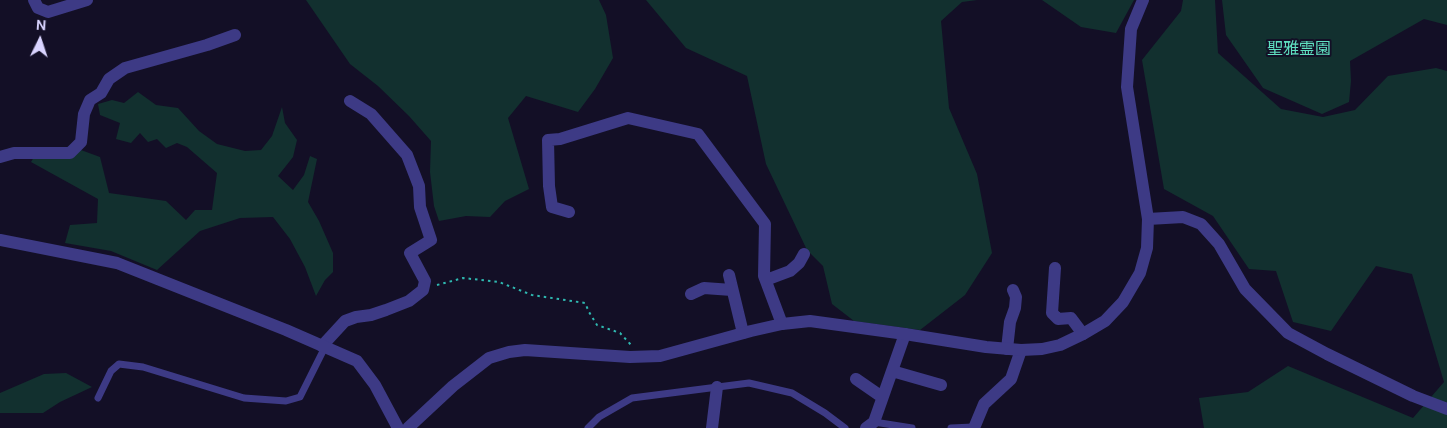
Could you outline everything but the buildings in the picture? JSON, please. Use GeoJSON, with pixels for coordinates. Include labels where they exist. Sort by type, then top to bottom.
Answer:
{"type":"FeatureCollection","features":[{"type":"Feature","properties":{"kind":"street"},"geometry":{"type":"LineString","coordinates":[[34,0],[38,8],[48,12],[87,0]]}},
{"type":"Feature","properties":{"kind":"street"},"geometry":{"type":"LineString","coordinates":[[408,428],[453,386],[489,358],[509,352],[525,350],[632,357],[660,356],[743,333],[782,324],[810,321],[905,334],[986,348],[1021,350],[1042,350],[1060,345],[1083,334],[1105,321],[1123,302],[1140,274],[1147,248],[1148,219],[1127,86],[1131,29],[1143,0]]}},
{"type":"Feature","properties":{"kind":"street"},"geometry":{"type":"LineString","coordinates":[[0,157],[14,153],[70,153],[81,142],[84,114],[90,100],[101,93],[109,79],[125,68],[207,45],[235,35]]}},
{"type":"Feature","properties":{"kind":"street"},"geometry":{"type":"LineString","coordinates":[[324,347],[345,321],[371,315],[402,304],[423,290],[425,281],[410,253],[431,240],[420,208],[419,186],[407,154],[371,114],[350,101]]}},
{"type":"Feature","properties":{"kind":"street"},"geometry":{"type":"LineString","coordinates":[[569,212],[552,207],[549,186],[548,140],[560,139],[628,118],[698,134],[765,224],[764,276],[782,324]]}},
{"type":"Feature","properties":{"kind":"street"},"geometry":{"type":"LineString","coordinates":[[1148,219],[1183,217],[1201,224],[1219,244],[1245,289],[1288,333],[1413,396],[1447,409]]}},
{"type":"Feature","properties":{"kind":"street"},"geometry":{"type":"LineString","coordinates":[[0,240],[117,263],[357,361],[375,384],[398,428]]}},
{"type":"Feature","properties":{"kind":"street"},"geometry":{"type":"LineString","coordinates":[[766,280],[790,270],[799,263],[804,254]]}},
{"type":"Feature","properties":{"kind":"street"},"geometry":{"type":"LineString","coordinates":[[1055,268],[1052,313],[1058,319],[1071,318],[1083,334]]}},
{"type":"Feature","properties":{"kind":"street"},"geometry":{"type":"LineString","coordinates":[[729,275],[743,333]]}},
{"type":"Feature","properties":{"kind":"street"},"geometry":{"type":"LineString","coordinates":[[692,294],[704,288],[732,290]]}},
{"type":"Feature","properties":{"kind":"street"},"geometry":{"type":"LineString","coordinates":[[1006,349],[1010,322],[1015,308],[1016,297],[1013,290]]}},
{"type":"Feature","properties":{"kind":"street"},"geometry":{"type":"LineString","coordinates":[[870,425],[905,334]]}},
{"type":"Feature","properties":{"kind":"street"},"geometry":{"type":"LineString","coordinates":[[973,427],[984,404],[1011,380],[1021,350]]}},
{"type":"Feature","properties":{"kind":"street"},"geometry":{"type":"LineString","coordinates":[[892,371],[941,385]]}},
{"type":"Feature","properties":{"kind":"street"},"geometry":{"type":"LineString","coordinates":[[856,379],[882,397]]}},
{"type":"Feature","properties":{"kind":"street"},"geometry":{"type":"LineString","coordinates":[[712,428],[717,387]]}},
{"type":"Feature","properties":{"kind":"lane"},"geometry":{"type":"LineString","coordinates":[[98,398],[111,371],[119,364],[143,367],[244,398],[286,402],[300,397],[324,347]]}},
{"type":"Feature","properties":{"kind":"lane"},"geometry":{"type":"LineString","coordinates":[[588,428],[598,416],[632,398],[749,383],[792,393],[845,428]]}},
{"type":"Feature","properties":{"kind":"lane"},"geometry":{"type":"LineString","coordinates":[[870,425],[912,428]]}},
{"type":"Feature","properties":{"kind":"lane"},"geometry":{"type":"LineString","coordinates":[[951,428],[973,427]]}},
{"type":"Feature","properties":{"kind":"path"},"geometry":{"type":"LineString","coordinates":[[423,290],[444,282],[463,278],[499,282],[532,295],[586,302],[589,312],[597,324],[620,334],[631,343],[633,348],[632,357]]}},
{"type":"Feature","properties":{"kind":"green space"},"geometry":{"type":"Polygon","coordinates":[[[306,0],[599,0],[606,15],[613,58],[595,89],[578,112],[526,96],[508,118],[529,189],[505,201],[490,217],[466,216],[439,221],[434,206],[430,172],[431,141],[409,116],[378,86],[350,64],[306,0]]]}},
{"type":"Feature","properties":{"kind":"green space"},"geometry":{"type":"Polygon","coordinates":[[[646,0],[977,0],[962,2],[941,21],[949,108],[977,174],[992,253],[965,295],[920,330],[854,321],[832,304],[823,266],[807,250],[766,164],[747,76],[686,48],[646,0]]]}},
{"type":"Feature","properties":{"kind":"green space"},"geometry":{"type":"Polygon","coordinates":[[[1042,0],[1134,0],[1116,33],[1081,27],[1042,0]]]}},
{"type":"Feature","properties":{"kind":"green space"},"geometry":{"type":"Polygon","coordinates":[[[1183,0],[1215,0],[1218,53],[1281,109],[1323,117],[1355,110],[1388,76],[1436,68],[1447,71],[1447,428],[1204,428],[1199,398],[1248,392],[1288,366],[1413,418],[1444,382],[1412,274],[1376,266],[1331,331],[1293,322],[1276,271],[1249,269],[1213,216],[1164,189],[1142,60],[1181,11],[1183,0]]]}},
{"type":"Feature","properties":{"kind":"green space","name":"聖雅霊園"},"geometry":{"type":"Polygon","coordinates":[[[1222,0],[1447,0],[1447,25],[1424,19],[1350,61],[1349,102],[1322,114],[1263,88],[1226,35],[1222,0]]]}},
{"type":"Feature","properties":{"kind":"green space"},"geometry":{"type":"Polygon","coordinates":[[[138,92],[156,105],[178,108],[199,131],[217,144],[245,151],[261,150],[272,136],[282,107],[285,123],[297,140],[293,157],[278,176],[293,190],[304,175],[310,156],[317,159],[308,202],[319,221],[333,253],[333,272],[325,280],[316,296],[305,267],[290,239],[273,217],[240,218],[200,231],[157,270],[111,251],[65,243],[70,225],[97,223],[98,199],[31,162],[34,157],[70,146],[100,157],[109,193],[166,201],[186,220],[195,210],[212,210],[217,173],[187,147],[177,143],[166,148],[157,139],[148,142],[140,133],[131,143],[116,139],[120,123],[100,115],[98,104],[112,100],[124,103],[138,92]]]}},
{"type":"Feature","properties":{"kind":"green space"},"geometry":{"type":"Polygon","coordinates":[[[66,373],[92,387],[60,402],[43,413],[0,413],[0,393],[44,374],[66,373]]]}}]}
